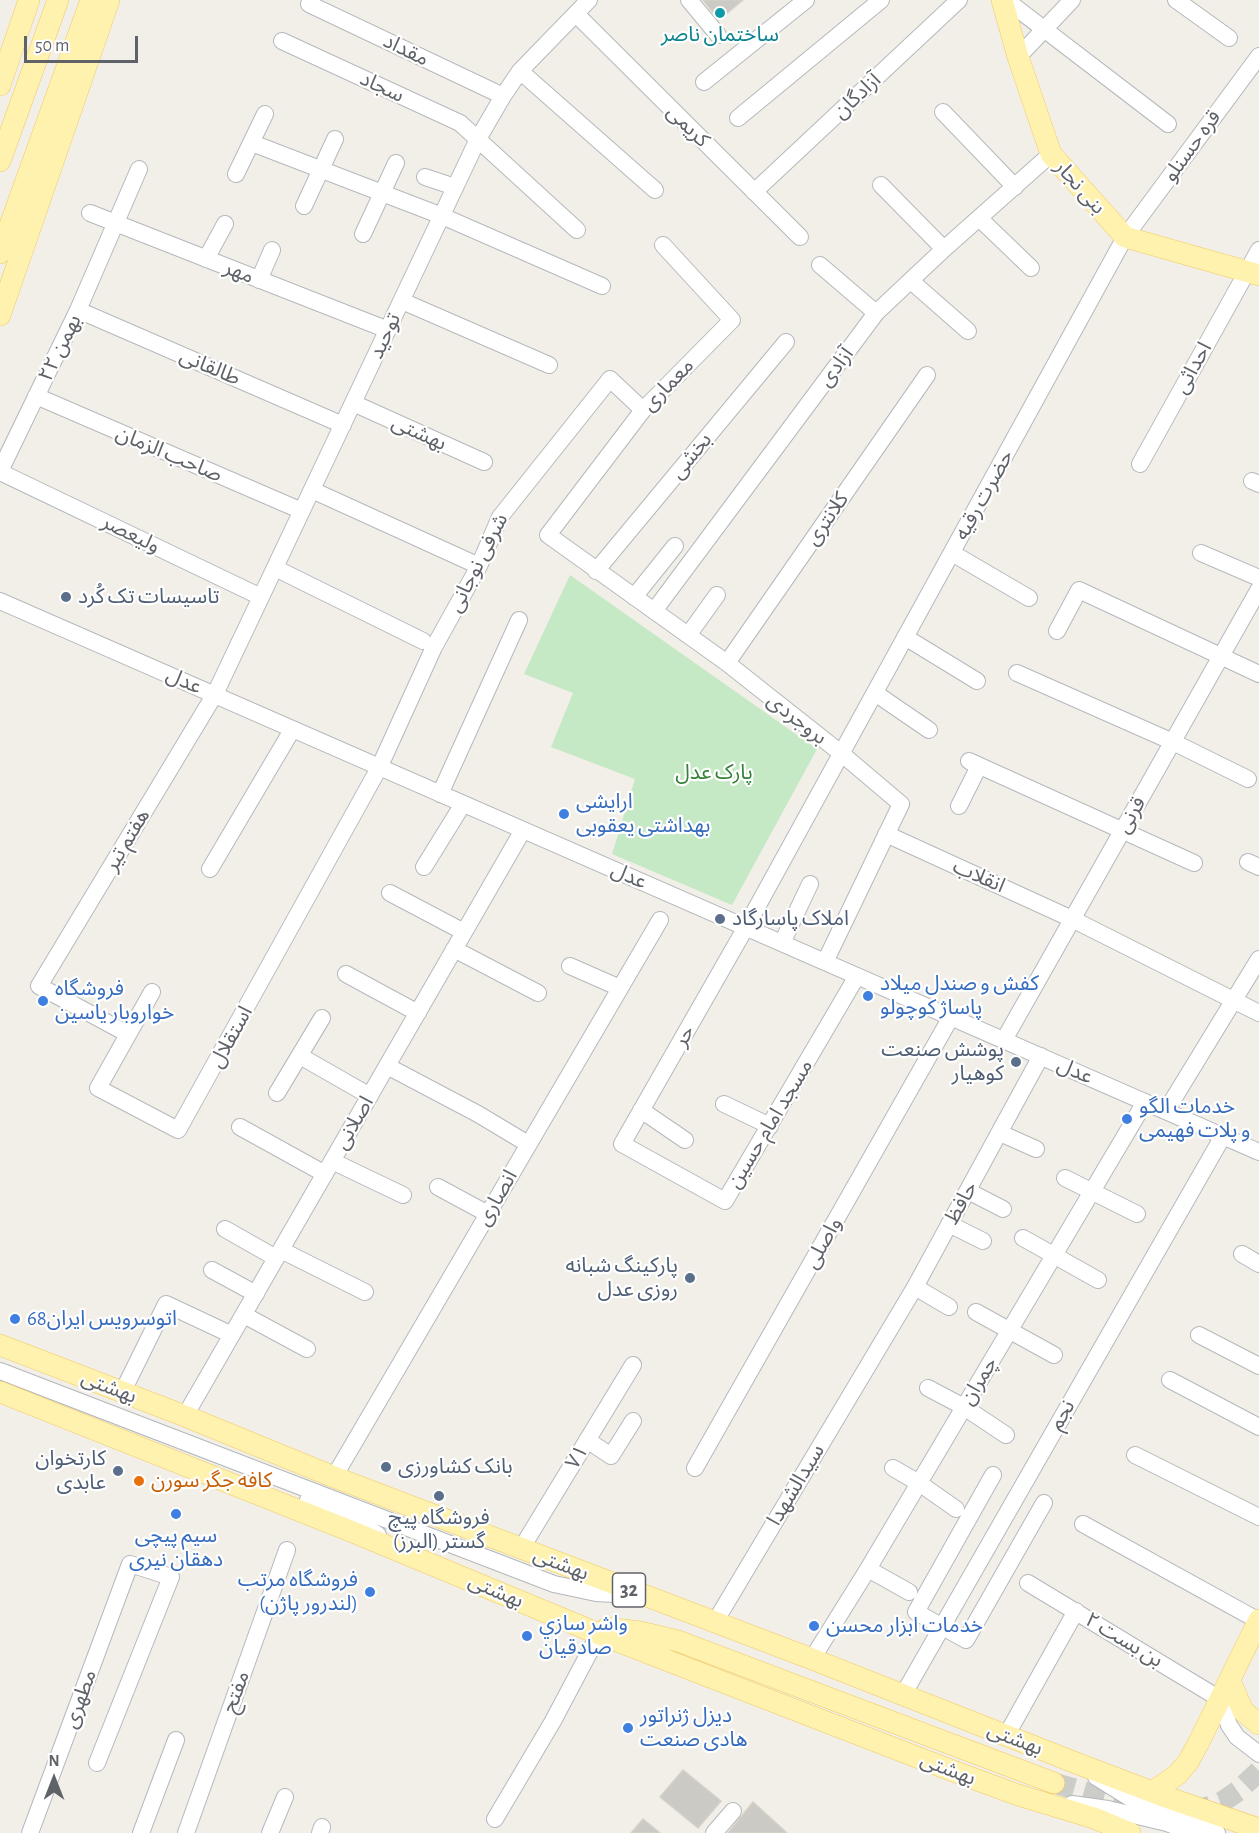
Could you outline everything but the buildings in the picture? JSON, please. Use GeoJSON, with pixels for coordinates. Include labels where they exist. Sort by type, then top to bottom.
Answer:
{"type":"FeatureCollection","features":[{"type":"Feature","properties":{"kind":"main road"},"geometry":{"type":"LineString","coordinates":[[0,85],[29,0]]}},
{"type":"Feature","properties":{"kind":"main road"},"geometry":{"type":"LineString","coordinates":[[0,161],[58,0]]}},
{"type":"Feature","properties":{"kind":"main road"},"geometry":{"type":"LineString","coordinates":[[0,253],[91,0]]}},
{"type":"Feature","properties":{"kind":"main road"},"geometry":{"type":"LineString","coordinates":[[0,315],[109,0]]}},
{"type":"Feature","properties":{"kind":"main road","name":"بنی نجار"},"geometry":{"type":"LineString","coordinates":[[1004,0],[1018,57],[1051,154],[1125,237]]}},
{"type":"Feature","properties":{"kind":"main road"},"geometry":{"type":"LineString","coordinates":[[1125,237],[1253,274]]}},
{"type":"Feature","properties":{"kind":"main road","name":"بهشتى"},"geometry":{"type":"LineString","coordinates":[[0,1345],[185,1416],[334,1477],[812,1659],[1076,1763],[1259,1829]]}},
{"type":"Feature","properties":{"kind":"main road","name":"بهشتی"},"geometry":{"type":"LineString","coordinates":[[0,1392],[409,1555],[599,1634],[1018,1795],[1094,1818],[1130,1833]]}},
{"type":"Feature","properties":{"kind":"main road"},"geometry":{"type":"LineString","coordinates":[[1152,1792],[1177,1775],[1188,1762],[1259,1620]]}},
{"type":"Feature","properties":{"kind":"main road"},"geometry":{"type":"LineString","coordinates":[[577,1625],[640,1632],[678,1641],[1054,1783]]}},
{"type":"Feature","properties":{"kind":"main road"},"geometry":{"type":"LineString","coordinates":[[1225,1690],[1243,1711],[1259,1724]]}},
{"type":"Feature","properties":{"kind":"main road"},"geometry":{"type":"LineString","coordinates":[[1094,1818],[1114,1833]]}},
{"type":"Feature","properties":{"kind":"street","name":"توحید"},"geometry":{"type":"LineString","coordinates":[[215,694],[478,139],[520,71],[589,0]]}},
{"type":"Feature","properties":{"kind":"street"},"geometry":{"type":"LineString","coordinates":[[689,0],[718,35]]}},
{"type":"Feature","properties":{"kind":"street"},"geometry":{"type":"LineString","coordinates":[[704,82],[806,0]]}},
{"type":"Feature","properties":{"kind":"street"},"geometry":{"type":"LineString","coordinates":[[738,118],[881,0]]}},
{"type":"Feature","properties":{"kind":"street","name":"آزادگان"},"geometry":{"type":"LineString","coordinates":[[754,192],[959,0]]}},
{"type":"Feature","properties":{"kind":"street"},"geometry":{"type":"LineString","coordinates":[[1004,0],[1168,124]]}},
{"type":"Feature","properties":{"kind":"street"},"geometry":{"type":"LineString","coordinates":[[1018,57],[1071,0]]}},
{"type":"Feature","properties":{"kind":"street"},"geometry":{"type":"LineString","coordinates":[[1176,0],[1228,39]]}},
{"type":"Feature","properties":{"kind":"street","name":"مقداد"},"geometry":{"type":"LineString","coordinates":[[309,4],[503,96]]}},
{"type":"Feature","properties":{"kind":"street","name":"کریمی"},"geometry":{"type":"LineString","coordinates":[[576,14],[800,237]]}},
{"type":"Feature","properties":{"kind":"street","name":"سجاد"},"geometry":{"type":"LineString","coordinates":[[282,41],[460,123],[577,230]]}},
{"type":"Feature","properties":{"kind":"street","name":"قره حسنلو"},"geometry":{"type":"LineString","coordinates":[[1125,237],[1259,56]]}},
{"type":"Feature","properties":{"kind":"street"},"geometry":{"type":"LineString","coordinates":[[520,71],[655,190]]}},
{"type":"Feature","properties":{"kind":"street"},"geometry":{"type":"LineString","coordinates":[[943,112],[1015,187]]}},
{"type":"Feature","properties":{"kind":"street"},"geometry":{"type":"LineString","coordinates":[[236,174],[265,114]]}},
{"type":"Feature","properties":{"kind":"street"},"geometry":{"type":"LineString","coordinates":[[304,206],[335,139]]}},
{"type":"Feature","properties":{"kind":"street"},"geometry":{"type":"LineString","coordinates":[[252,143],[382,195],[442,216],[602,286]]}},
{"type":"Feature","properties":{"kind":"street","name":"آزادی"},"geometry":{"type":"LineString","coordinates":[[654,611],[876,313],[1051,154]]}},
{"type":"Feature","properties":{"kind":"street"},"geometry":{"type":"LineString","coordinates":[[363,234],[396,163]]}},
{"type":"Feature","properties":{"kind":"street","name":"۲۲ بهمن"},"geometry":{"type":"LineString","coordinates":[[0,471],[78,310],[139,169]]}},
{"type":"Feature","properties":{"kind":"street"},"geometry":{"type":"LineString","coordinates":[[426,177],[455,188]]}},
{"type":"Feature","properties":{"kind":"street"},"geometry":{"type":"LineString","coordinates":[[881,185],[944,249]]}},
{"type":"Feature","properties":{"kind":"street","name":"مهر"},"geometry":{"type":"LineString","coordinates":[[90,213],[388,330]]}},
{"type":"Feature","properties":{"kind":"street"},"geometry":{"type":"LineString","coordinates":[[979,219],[1031,268]]}},
{"type":"Feature","properties":{"kind":"street"},"geometry":{"type":"LineString","coordinates":[[206,259],[225,224]]}},
{"type":"Feature","properties":{"kind":"street","name":"حضرت رقیه"},"geometry":{"type":"LineString","coordinates":[[842,754],[1125,237]]}},
{"type":"Feature","properties":{"kind":"street","name":"معماری"},"geometry":{"type":"LineString","coordinates":[[548,535],[643,410],[732,320],[663,245]]}},
{"type":"Feature","properties":{"kind":"street"},"geometry":{"type":"LineString","coordinates":[[259,280],[272,250]]}},
{"type":"Feature","properties":{"kind":"street","name":"احداثی"},"geometry":{"type":"LineString","coordinates":[[1140,464],[1253,274],[1259,250]]}},
{"type":"Feature","properties":{"kind":"street"},"geometry":{"type":"LineString","coordinates":[[820,265],[876,313]]}},
{"type":"Feature","properties":{"kind":"street"},"geometry":{"type":"LineString","coordinates":[[911,280],[968,332]]}},
{"type":"Feature","properties":{"kind":"street"},"geometry":{"type":"LineString","coordinates":[[402,301],[549,365]]}},
{"type":"Feature","properties":{"kind":"street","name":"طالقانی"},"geometry":{"type":"LineString","coordinates":[[78,310],[343,425]]}},
{"type":"Feature","properties":{"kind":"street","name":"بخشی"},"geometry":{"type":"LineString","coordinates":[[596,572],[786,342]]}},
{"type":"Feature","properties":{"kind":"street","name":"کلانتری"},"geometry":{"type":"LineString","coordinates":[[728,663],[927,375]]}},
{"type":"Feature","properties":{"kind":"street","name":"شرفی نوجانی"},"geometry":{"type":"LineString","coordinates":[[379,768],[434,647],[479,566],[500,517],[610,379],[643,410]]}},
{"type":"Feature","properties":{"kind":"street","name":"صاحب الزمان"},"geometry":{"type":"LineString","coordinates":[[36,396],[302,511]]}},
{"type":"Feature","properties":{"kind":"street","name":"بهشتی"},"geometry":{"type":"LineString","coordinates":[[353,403],[484,462]]}},
{"type":"Feature","properties":{"kind":"street","name":"ولیعصر"},"geometry":{"type":"LineString","coordinates":[[0,471],[261,597]]}},
{"type":"Feature","properties":{"kind":"street"},"geometry":{"type":"LineString","coordinates":[[312,490],[479,566]]}},
{"type":"Feature","properties":{"kind":"street","name":"بروجردی"},"geometry":{"type":"LineString","coordinates":[[548,535],[596,572],[728,663],[901,804],[825,962]]}},
{"type":"Feature","properties":{"kind":"street"},"geometry":{"type":"LineString","coordinates":[[634,597],[675,546]]}},
{"type":"Feature","properties":{"kind":"street"},"geometry":{"type":"LineString","coordinates":[[952,553],[1029,598]]}},
{"type":"Feature","properties":{"kind":"street"},"geometry":{"type":"LineString","coordinates":[[1201,553],[1259,578]]}},
{"type":"Feature","properties":{"kind":"street"},"geometry":{"type":"LineString","coordinates":[[275,568],[423,641]]}},
{"type":"Feature","properties":{"kind":"street","name":"قرنی"},"geometry":{"type":"LineString","coordinates":[[1004,1040],[1259,589]]}},
{"type":"Feature","properties":{"kind":"street"},"geometry":{"type":"LineString","coordinates":[[1057,631],[1079,590],[1259,674]]}},
{"type":"Feature","properties":{"kind":"street"},"geometry":{"type":"LineString","coordinates":[[689,634],[717,595]]}},
{"type":"Feature","properties":{"kind":"street","name":"عدل"},"geometry":{"type":"LineString","coordinates":[[0,601],[1259,1152]]}},
{"type":"Feature","properties":{"kind":"street"},"geometry":{"type":"LineString","coordinates":[[440,794],[519,620]]}},
{"type":"Feature","properties":{"kind":"street"},"geometry":{"type":"LineString","coordinates":[[905,638],[977,681]]}},
{"type":"Feature","properties":{"kind":"street"},"geometry":{"type":"LineString","coordinates":[[1017,673],[1173,742],[1248,779]]}},
{"type":"Feature","properties":{"kind":"street"},"geometry":{"type":"LineString","coordinates":[[875,693],[929,730]]}},
{"type":"Feature","properties":{"kind":"street","name":"هفتم تیر"},"geometry":{"type":"LineString","coordinates":[[128,1034],[39,986],[215,694]]}},
{"type":"Feature","properties":{"kind":"street"},"geometry":{"type":"LineString","coordinates":[[210,869],[292,730]]}},
{"type":"Feature","properties":{"kind":"street","name":"حر"},"geometry":{"type":"LineString","coordinates":[[622,1144],[842,754]]}},
{"type":"Feature","properties":{"kind":"street"},"geometry":{"type":"LineString","coordinates":[[959,806],[974,763],[1194,863]]}},
{"type":"Feature","properties":{"kind":"street","name":"استقلال"},"geometry":{"type":"LineString","coordinates":[[152,992],[98,1088],[178,1130],[379,768]]}},
{"type":"Feature","properties":{"kind":"street"},"geometry":{"type":"LineString","coordinates":[[424,867],[463,804]]}},
{"type":"Feature","properties":{"kind":"street","name":"اصلانی"},"geometry":{"type":"LineString","coordinates":[[185,1416],[523,830]]}},
{"type":"Feature","properties":{"kind":"street","name":"انقلاب"},"geometry":{"type":"LineString","coordinates":[[886,834],[1072,919],[1259,1013]]}},
{"type":"Feature","properties":{"kind":"street"},"geometry":{"type":"LineString","coordinates":[[783,943],[810,884]]}},
{"type":"Feature","properties":{"kind":"street"},"geometry":{"type":"LineString","coordinates":[[390,893],[464,932]]}},
{"type":"Feature","properties":{"kind":"street","name":"انصاری"},"geometry":{"type":"LineString","coordinates":[[334,1477],[660,920]]}},
{"type":"Feature","properties":{"kind":"street"},"geometry":{"type":"LineString","coordinates":[[454,949],[538,993]]}},
{"type":"Feature","properties":{"kind":"street"},"geometry":{"type":"LineString","coordinates":[[1166,1111],[1259,959]]}},
{"type":"Feature","properties":{"kind":"street"},"geometry":{"type":"LineString","coordinates":[[570,966],[620,988]]}},
{"type":"Feature","properties":{"kind":"street"},"geometry":{"type":"LineString","coordinates":[[346,974],[418,1013]]}},
{"type":"Feature","properties":{"kind":"street","name":"مسجد امام حسین"},"geometry":{"type":"LineString","coordinates":[[622,1144],[725,1202],[857,976]]}},
{"type":"Feature","properties":{"kind":"street","name":"واصلی"},"geometry":{"type":"LineString","coordinates":[[695,1468],[951,1017]]}},
{"type":"Feature","properties":{"kind":"street"},"geometry":{"type":"LineString","coordinates":[[277,1093],[322,1018]]}},
{"type":"Feature","properties":{"kind":"street"},"geometry":{"type":"LineString","coordinates":[[300,1056],[370,1096]]}},
{"type":"Feature","properties":{"kind":"street","name":"حافظ"},"geometry":{"type":"LineString","coordinates":[[878,1348],[915,1287],[1041,1056]]}},
{"type":"Feature","properties":{"kind":"street"},"geometry":{"type":"LineString","coordinates":[[387,1066],[478,1114],[528,1144]]}},
{"type":"Feature","properties":{"kind":"street","name":"چمران"},"geometry":{"type":"LineString","coordinates":[[812,1659],[868,1569],[1145,1102]]}},
{"type":"Feature","properties":{"kind":"street"},"geometry":{"type":"LineString","coordinates":[[724,1104],[770,1126]]}},
{"type":"Feature","properties":{"kind":"street"},"geometry":{"type":"LineString","coordinates":[[641,1110],[685,1140]]}},
{"type":"Feature","properties":{"kind":"street"},"geometry":{"type":"LineString","coordinates":[[240,1127],[328,1168],[403,1195]]}},
{"type":"Feature","properties":{"kind":"street"},"geometry":{"type":"LineString","coordinates":[[1000,1133],[1036,1149]]}},
{"type":"Feature","properties":{"kind":"street","name":"نجم"},"geometry":{"type":"LineString","coordinates":[[903,1695],[1223,1136]]}},
{"type":"Feature","properties":{"kind":"street"},"geometry":{"type":"LineString","coordinates":[[1065,1178],[1137,1214]]}},
{"type":"Feature","properties":{"kind":"street"},"geometry":{"type":"LineString","coordinates":[[438,1187],[488,1214]]}},
{"type":"Feature","properties":{"kind":"street"},"geometry":{"type":"LineString","coordinates":[[968,1191],[1003,1209]]}},
{"type":"Feature","properties":{"kind":"street"},"geometry":{"type":"LineString","coordinates":[[949,1224],[983,1241]]}},
{"type":"Feature","properties":{"kind":"street"},"geometry":{"type":"LineString","coordinates":[[225,1229],[365,1292]]}},
{"type":"Feature","properties":{"kind":"street"},"geometry":{"type":"LineString","coordinates":[[1023,1238],[1098,1280]]}},
{"type":"Feature","properties":{"kind":"street"},"geometry":{"type":"LineString","coordinates":[[1242,1254],[1259,1264]]}},
{"type":"Feature","properties":{"kind":"street"},"geometry":{"type":"LineString","coordinates":[[212,1270],[255,1294]]}},
{"type":"Feature","properties":{"kind":"street"},"geometry":{"type":"LineString","coordinates":[[915,1287],[949,1307]]}},
{"type":"Feature","properties":{"kind":"street"},"geometry":{"type":"LineString","coordinates":[[122,1393],[166,1304],[232,1335]]}},
{"type":"Feature","properties":{"kind":"street"},"geometry":{"type":"LineString","coordinates":[[976,1312],[1054,1356]]}},
{"type":"Feature","properties":{"kind":"street"},"geometry":{"type":"LineString","coordinates":[[244,1315],[307,1349]]}},
{"type":"Feature","properties":{"kind":"street"},"geometry":{"type":"LineString","coordinates":[[1199,1335],[1259,1366]]}},
{"type":"Feature","properties":{"kind":"street","name":"سیدالشهدا"},"geometry":{"type":"LineString","coordinates":[[715,1622],[878,1348]]}},
{"type":"Feature","properties":{"kind":"street","name":"۷۱"},"geometry":{"type":"LineString","coordinates":[[521,1549],[633,1365]]}},
{"type":"Feature","properties":{"kind":"street"},"geometry":{"type":"LineString","coordinates":[[0,1371],[554,1584],[596,1593],[646,1596]]}},
{"type":"Feature","properties":{"kind":"street"},"geometry":{"type":"LineString","coordinates":[[0,1379],[296,1495],[360,1523],[409,1555]]}},
{"type":"Feature","properties":{"kind":"street"},"geometry":{"type":"LineString","coordinates":[[1170,1380],[1259,1427]]}},
{"type":"Feature","properties":{"kind":"street"},"geometry":{"type":"LineString","coordinates":[[928,1388],[964,1407],[1006,1435]]}},
{"type":"Feature","properties":{"kind":"street"},"geometry":{"type":"LineString","coordinates":[[587,1440],[611,1456],[633,1421]]}},
{"type":"Feature","properties":{"kind":"street"},"geometry":{"type":"LineString","coordinates":[[1135,1455],[1259,1517]]}},
{"type":"Feature","properties":{"kind":"street"},"geometry":{"type":"LineString","coordinates":[[893,1468],[956,1509]]}},
{"type":"Feature","properties":{"kind":"street"},"geometry":{"type":"LineString","coordinates":[[993,1476],[916,1612],[966,1640],[1044,1503]]}},
{"type":"Feature","properties":{"kind":"street"},"geometry":{"type":"LineString","coordinates":[[1083,1524],[1259,1620]]}},
{"type":"Feature","properties":{"kind":"street","name":"مفتح"},"geometry":{"type":"LineString","coordinates":[[186,1833],[287,1550]]}},
{"type":"Feature","properties":{"kind":"street","name":"مطهری"},"geometry":{"type":"LineString","coordinates":[[30,1833],[130,1564],[171,1577],[98,1763]]}},
{"type":"Feature","properties":{"kind":"street"},"geometry":{"type":"LineString","coordinates":[[868,1569],[909,1592]]}},
{"type":"Feature","properties":{"kind":"street","name":"بن بست ۲"},"geometry":{"type":"LineString","coordinates":[[1028,1583],[1225,1690]]}},
{"type":"Feature","properties":{"kind":"street"},"geometry":{"type":"LineString","coordinates":[[1006,1736],[1076,1611]]}},
{"type":"Feature","properties":{"kind":"street"},"geometry":{"type":"LineString","coordinates":[[495,1819],[553,1721],[599,1634]]}},
{"type":"Feature","properties":{"kind":"street"},"geometry":{"type":"LineString","coordinates":[[1225,1690],[1229,1725],[1237,1737],[1259,1754]]}},
{"type":"Feature","properties":{"kind":"street"},"geometry":{"type":"LineString","coordinates":[[141,1833],[176,1740]]}},
{"type":"Feature","properties":{"kind":"street"},"geometry":{"type":"LineString","coordinates":[[1076,1763],[1130,1798],[1217,1833]]}},
{"type":"Feature","properties":{"kind":"street"},"geometry":{"type":"LineString","coordinates":[[1018,1795],[1108,1809],[1167,1823],[1192,1833]]}},
{"type":"Feature","properties":{"kind":"street"},"geometry":{"type":"LineString","coordinates":[[270,1833],[285,1797]]}},
{"type":"Feature","properties":{"kind":"street"},"geometry":{"type":"LineString","coordinates":[[714,1833],[733,1811]]}},
{"type":"Feature","properties":{"kind":"green space","name":"پارک عدل"},"geometry":{"type":"Polygon","coordinates":[[[570,575],[817,749],[732,905],[612,854],[635,779],[551,747],[573,693],[524,674],[570,575]]]}},
{"type":"Feature","properties":{"kind":"tunnel"},"geometry":{"type":"LineString","coordinates":[[1190,1809],[1205,1808],[1222,1802],[1238,1791],[1259,1771]]}},
{"type":"Feature","properties":{"kind":"tunnel"},"geometry":{"type":"LineString","coordinates":[[1054,1783],[1117,1801],[1147,1805]]}},
{"type":"Feature","properties":{"kind":"place","name":"ساختمان ناصر"},"geometry":{"type":"Point","coordinates":[720,13]}},
{"type":"Feature","properties":{"kind":"place","name":"تاسیسات تک کُرد"},"geometry":{"type":"Point","coordinates":[66,597]}},
{"type":"Feature","properties":{"kind":"place","name":"ارایشی بهداشتی یعقوبی"},"geometry":{"type":"Point","coordinates":[564,814]}},
{"type":"Feature","properties":{"kind":"place","name":"املاک پاسارگاد"},"geometry":{"type":"Point","coordinates":[720,919]}},
{"type":"Feature","properties":{"kind":"place","name":"کفش و صندل میلاد پاساژ کوچولو"},"geometry":{"type":"Point","coordinates":[868,996]}},
{"type":"Feature","properties":{"kind":"place","name":"فروشگاه خواروبار یاسین"},"geometry":{"type":"Point","coordinates":[43,1001]}},
{"type":"Feature","properties":{"kind":"place","name":"پوشش صنعت کوهیار"},"geometry":{"type":"Point","coordinates":[1016,1062]}},
{"type":"Feature","properties":{"kind":"place","name":"خدمات الگو و پلات فهیمی"},"geometry":{"type":"Point","coordinates":[1127,1119]}},
{"type":"Feature","properties":{"kind":"place","name":"پارکینگ شبانه روزی عدل"},"geometry":{"type":"Point","coordinates":[690,1278]}},
{"type":"Feature","properties":{"kind":"place","name":"اتوسرویس ایران68"},"geometry":{"type":"Point","coordinates":[15,1319]}},
{"type":"Feature","properties":{"kind":"place","name":"بانک کشاورزی"},"geometry":{"type":"Point","coordinates":[386,1467]}},
{"type":"Feature","properties":{"kind":"place","name":"کارتخوان عابدی"},"geometry":{"type":"Point","coordinates":[118,1471]}},
{"type":"Feature","properties":{"kind":"place","name":"کافه جگر سورن"},"geometry":{"type":"Point","coordinates":[139,1481]}},
{"type":"Feature","properties":{"kind":"place","name":"فروشگاه پیچ گستر (البرز)"},"geometry":{"type":"Point","coordinates":[439,1496]}},
{"type":"Feature","properties":{"kind":"place","name":"سیم پیچی دهقان نیری"},"geometry":{"type":"Point","coordinates":[176,1514]}},
{"type":"Feature","properties":{"kind":"place","name":"فروشگاه مرتب (لندرور پاژن)"},"geometry":{"type":"Point","coordinates":[370,1592]}},
{"type":"Feature","properties":{"kind":"place","name":"خدمات ابزار محسن"},"geometry":{"type":"Point","coordinates":[814,1626]}},
{"type":"Feature","properties":{"kind":"place","name":"واشر سازي صادقیان"},"geometry":{"type":"Point","coordinates":[527,1636]}},
{"type":"Feature","properties":{"kind":"place","name":"دیزل ژنراتور هادی صنعت"},"geometry":{"type":"Point","coordinates":[628,1728]}}]}
